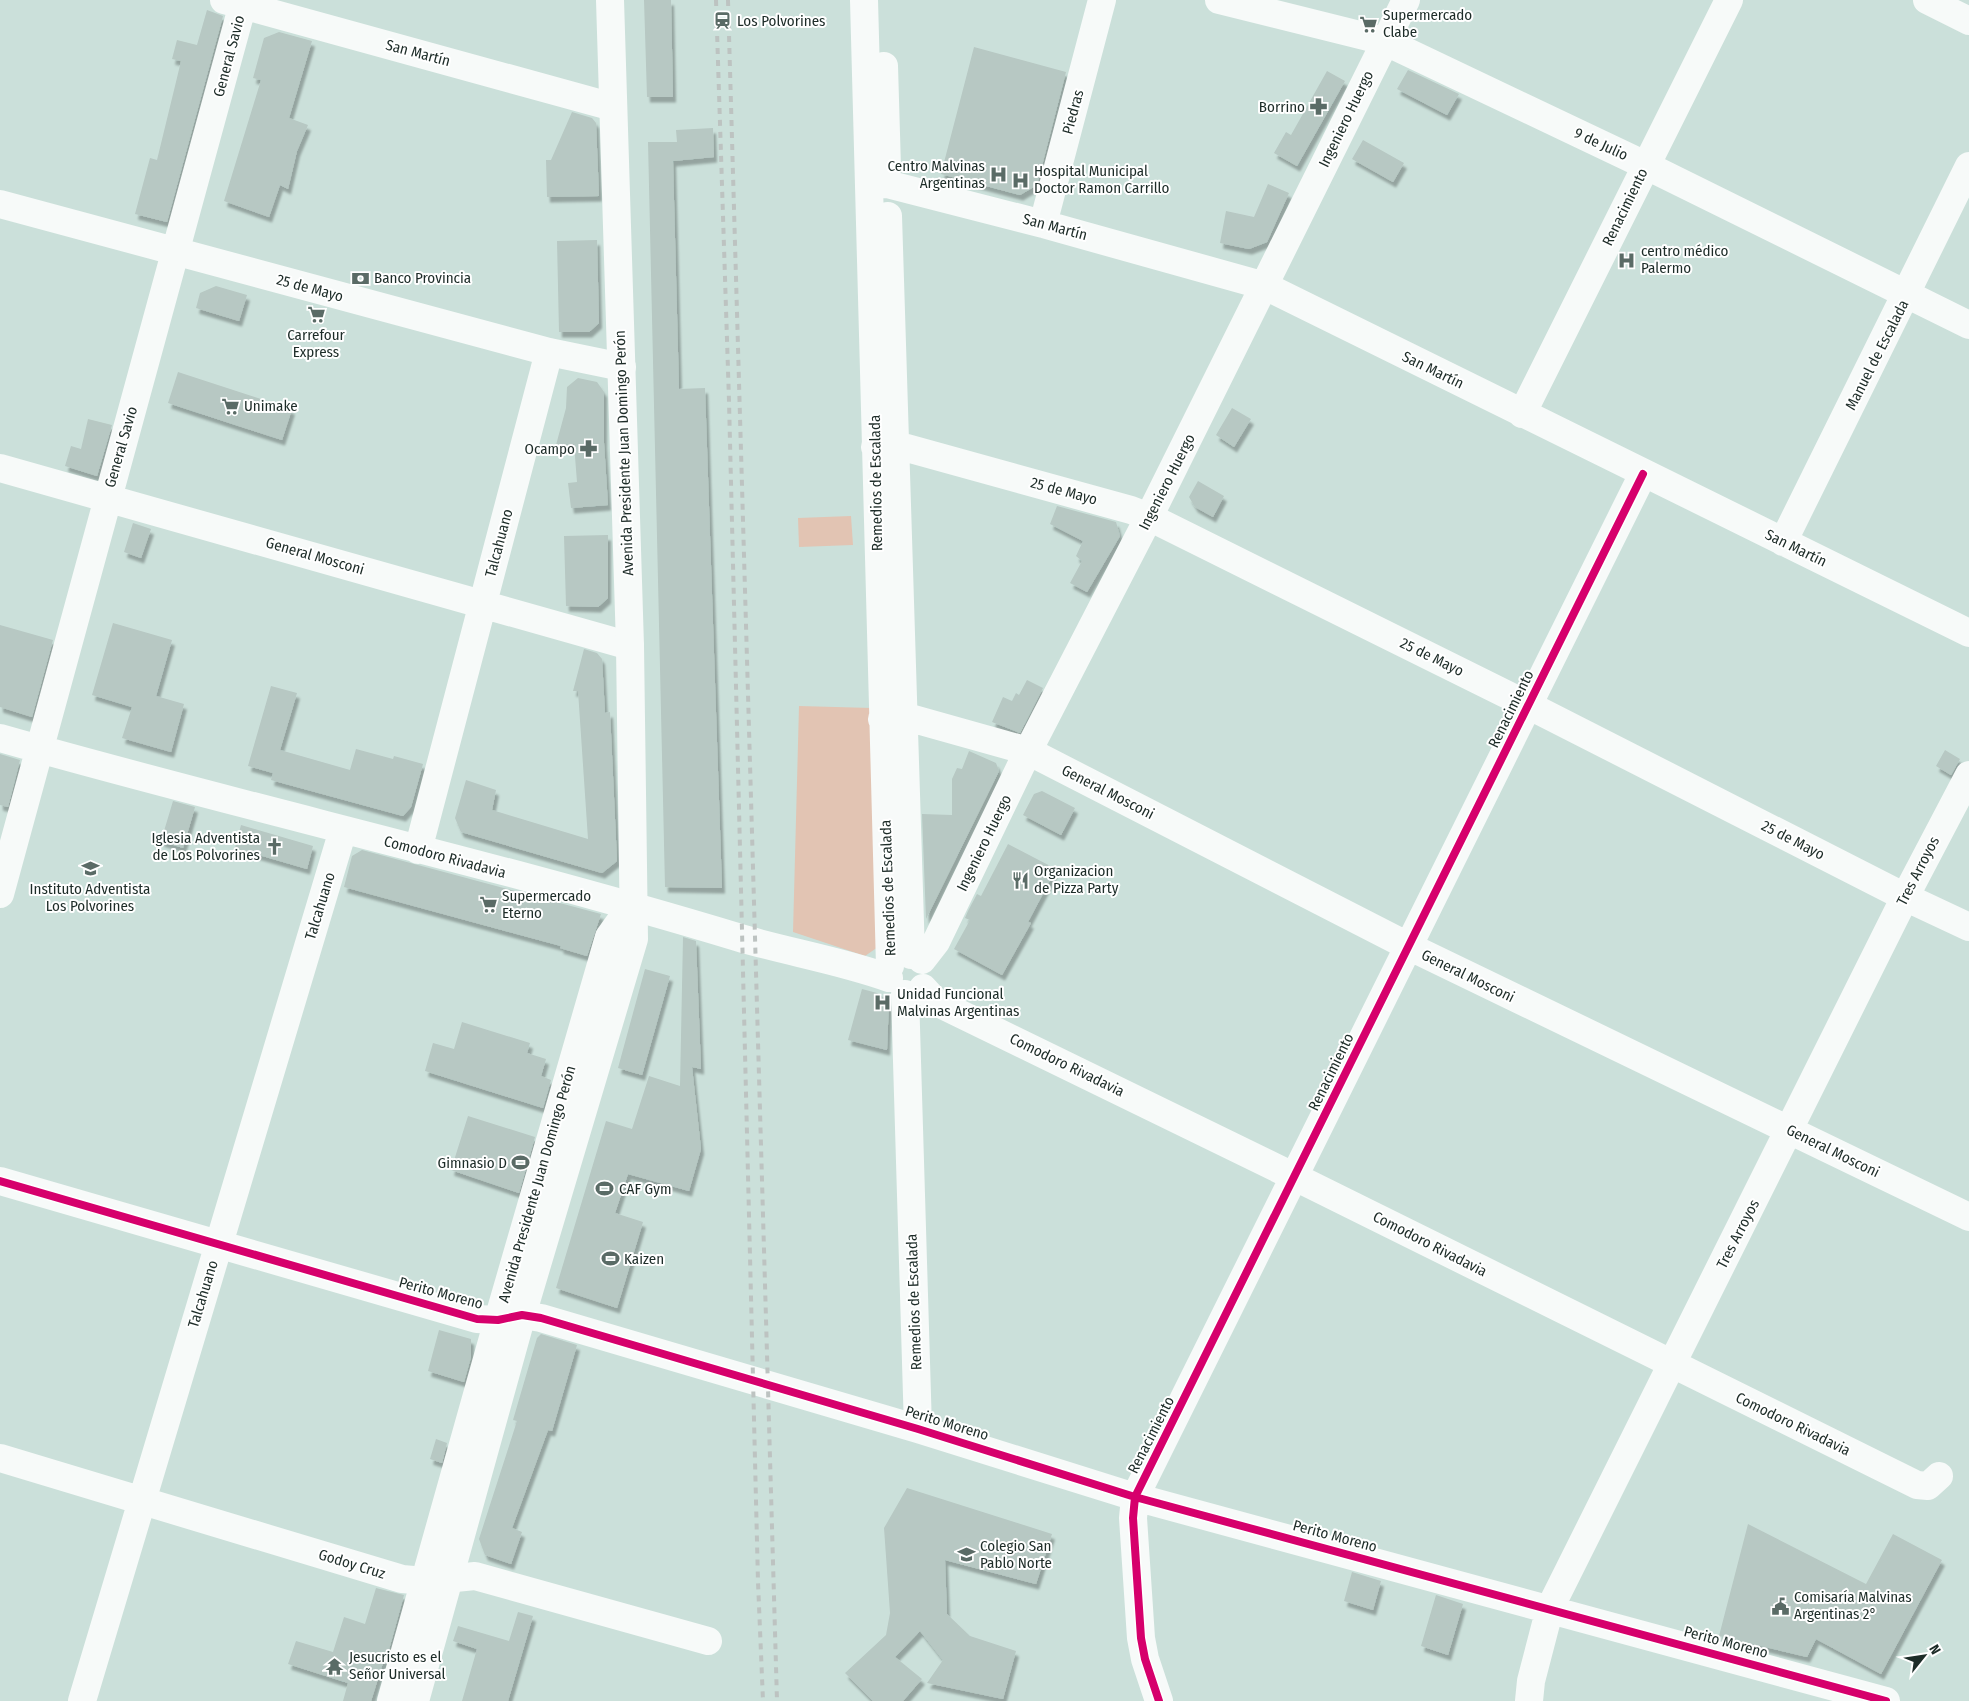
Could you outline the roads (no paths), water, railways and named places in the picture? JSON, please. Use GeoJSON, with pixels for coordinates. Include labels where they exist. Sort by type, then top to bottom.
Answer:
{"type":"FeatureCollection","features":[{"type":"Feature","properties":{"kind":"street","name":"Avenida Presidente Juan Domingo Perón"},"geometry":{"type":"LineString","coordinates":[[391,1701],[437,1579],[510,1318],[609,937],[632,905],[630,646],[610,0]]}},
{"type":"Feature","properties":{"kind":"street","name":"Remedios de Escalada"},"geometry":{"type":"LineString","coordinates":[[864,0],[878,184]]}},
{"type":"Feature","properties":{"kind":"street","name":"Remedios de Escalada"},"geometry":{"type":"LineString","coordinates":[[882,0],[878,184],[892,717],[907,973],[918,1429]]}},
{"type":"Feature","properties":{"kind":"street","name":"Piedras"},"geometry":{"type":"LineString","coordinates":[[1043,224],[1102,0]]}},
{"type":"Feature","properties":{"kind":"street","name":"9 de Julio"},"geometry":{"type":"LineString","coordinates":[[1219,0],[1384,41],[1646,165],[1969,324]]}},
{"type":"Feature","properties":{"kind":"street","name":"Ingeniero Huergo"},"geometry":{"type":"LineString","coordinates":[[907,973],[936,942],[1028,751],[1149,517],[1406,0]]}},
{"type":"Feature","properties":{"kind":"street","name":"Renacimiento"},"geometry":{"type":"LineString","coordinates":[[1522,414],[1729,0]]}},
{"type":"Feature","properties":{"kind":"street"},"geometry":{"type":"LineString","coordinates":[[1926,0],[1969,21]]}},
{"type":"Feature","properties":{"kind":"street","name":"San Martín"},"geometry":{"type":"LineString","coordinates":[[237,2],[613,107]]}},
{"type":"Feature","properties":{"kind":"street","name":"General Savio"},"geometry":{"type":"LineString","coordinates":[[0,894],[107,497],[177,252],[237,2]]}},
{"type":"Feature","properties":{"kind":"street","name":"Manuel de Escalada"},"geometry":{"type":"LineString","coordinates":[[1783,542],[1969,166]]}},
{"type":"Feature","properties":{"kind":"street","name":"San Martín"},"geometry":{"type":"LineString","coordinates":[[878,184],[1043,224],[1265,286],[1643,474],[1969,632]]}},
{"type":"Feature","properties":{"kind":"street","name":"25 de Mayo"},"geometry":{"type":"LineString","coordinates":[[0,204],[549,352],[622,367]]}},
{"type":"Feature","properties":{"kind":"street","name":"Talcahuano"},"geometry":{"type":"LineString","coordinates":[[418,850],[549,352]]}},
{"type":"Feature","properties":{"kind":"street","name":"25 de Mayo"},"geometry":{"type":"LineString","coordinates":[[885,446],[1131,510],[1149,517],[1528,705],[1905,897],[1969,927]]}},
{"type":"Feature","properties":{"kind":"street","name":"General Mosconi"},"geometry":{"type":"LineString","coordinates":[[0,468],[630,646]]}},
{"type":"Feature","properties":{"kind":"street","name":"Renacimiento"},"geometry":{"type":"LineString","coordinates":[[1159,1701],[1145,1659],[1141,1638],[1133,1518],[1135,1496],[1643,474]]}},
{"type":"Feature","properties":{"kind":"street","name":"General Mosconi"},"geometry":{"type":"LineString","coordinates":[[892,717],[1028,751],[1408,946],[1969,1217]]}},
{"type":"Feature","properties":{"kind":"street","name":"Comodoro Rivadavia"},"geometry":{"type":"LineString","coordinates":[[0,738],[632,905],[742,939],[852,965],[907,973],[936,1002],[1295,1177],[1917,1486],[1928,1486],[1939,1476]]}},
{"type":"Feature","properties":{"kind":"street","name":"Tres Arroyos"},"geometry":{"type":"LineString","coordinates":[[1529,1701],[1531,1681],[1550,1608],[1905,897],[1969,775]]}},
{"type":"Feature","properties":{"kind":"street","name":"Talcahuano"},"geometry":{"type":"LineString","coordinates":[[82,1701],[343,830]]}},
{"type":"Feature","properties":{"kind":"street","name":"Perito Moreno"},"geometry":{"type":"LineString","coordinates":[[0,1181],[476,1319],[541,1318],[918,1429],[1135,1496],[1886,1701]]}},
{"type":"Feature","properties":{"kind":"street","name":"Godoy Cruz"},"geometry":{"type":"LineString","coordinates":[[0,1458],[402,1579],[475,1576],[708,1641]]}},
{"type":"Feature","properties":{"kind":"street","name":"Avenida Presidente Juan Domingo Perón"},"geometry":{"type":"LineString","coordinates":[[415,1701],[437,1579]]}},
{"type":"Feature","properties":{"kind":"railway"},"geometry":{"type":"LineString","coordinates":[[716,0],[729,401],[758,1582],[763,1701]]}},
{"type":"Feature","properties":{"kind":"railway"},"geometry":{"type":"LineString","coordinates":[[728,0],[777,1701]]}},
{"type":"Feature","properties":{"kind":"place","name":"Los Polvorines"},"geometry":{"type":"Point","coordinates":[723,21]}},
{"type":"Feature","properties":{"kind":"place","name":"Supermercado Clabe"},"geometry":{"type":"Point","coordinates":[1369,24]}},
{"type":"Feature","properties":{"kind":"place","name":"Borrino"},"geometry":{"type":"Point","coordinates":[1319,107]}},
{"type":"Feature","properties":{"kind":"place","name":"Centro Malvinas Argentinas"},"geometry":{"type":"Point","coordinates":[999,175]}},
{"type":"Feature","properties":{"kind":"place","name":"Hospital Municipal Doctor Ramon Carrillo"},"geometry":{"type":"Point","coordinates":[1020,180]}},
{"type":"Feature","properties":{"kind":"place","name":"centro médico Palermo"},"geometry":{"type":"Point","coordinates":[1627,260]}},
{"type":"Feature","properties":{"kind":"place","name":"Banco Provincia"},"geometry":{"type":"Point","coordinates":[360,278]}},
{"type":"Feature","properties":{"kind":"place","name":"Carrefour Express"},"geometry":{"type":"Point","coordinates":[316,314]}},
{"type":"Feature","properties":{"kind":"place","name":"Unimake"},"geometry":{"type":"Point","coordinates":[230,406]}},
{"type":"Feature","properties":{"kind":"place","name":"Ocampo"},"geometry":{"type":"Point","coordinates":[589,449]}},
{"type":"Feature","properties":{"kind":"place","name":"Iglesia Adventista de Los Polvorines"},"geometry":{"type":"Point","coordinates":[274,847]}},
{"type":"Feature","properties":{"kind":"place","name":"Instituto Adventista Los Polvorines"},"geometry":{"type":"Point","coordinates":[90,868]}},
{"type":"Feature","properties":{"kind":"place","name":"Organizacion de Pizza Party"},"geometry":{"type":"Point","coordinates":[1020,880]}},
{"type":"Feature","properties":{"kind":"place","name":"Supermercado Eterno"},"geometry":{"type":"Point","coordinates":[488,905]}},
{"type":"Feature","properties":{"kind":"place","name":"Unidad Funcional Malvinas Argentinas"},"geometry":{"type":"Point","coordinates":[883,1003]}},
{"type":"Feature","properties":{"kind":"place","name":"Gimnasio D"},"geometry":{"type":"Point","coordinates":[521,1163]}},
{"type":"Feature","properties":{"kind":"place","name":"CAF Gym"},"geometry":{"type":"Point","coordinates":[605,1189]}},
{"type":"Feature","properties":{"kind":"place","name":"Kaizen"},"geometry":{"type":"Point","coordinates":[610,1259]}},
{"type":"Feature","properties":{"kind":"place","name":"Colegio San Pablo Norte"},"geometry":{"type":"Point","coordinates":[966,1555]}},
{"type":"Feature","properties":{"kind":"place","name":"Comisaría Malvinas Argentinas 2°"},"geometry":{"type":"Point","coordinates":[1780,1606]}},
{"type":"Feature","properties":{"kind":"place","name":"Jesucristo es el Señor Universal"},"geometry":{"type":"Point","coordinates":[335,1666]}}]}
